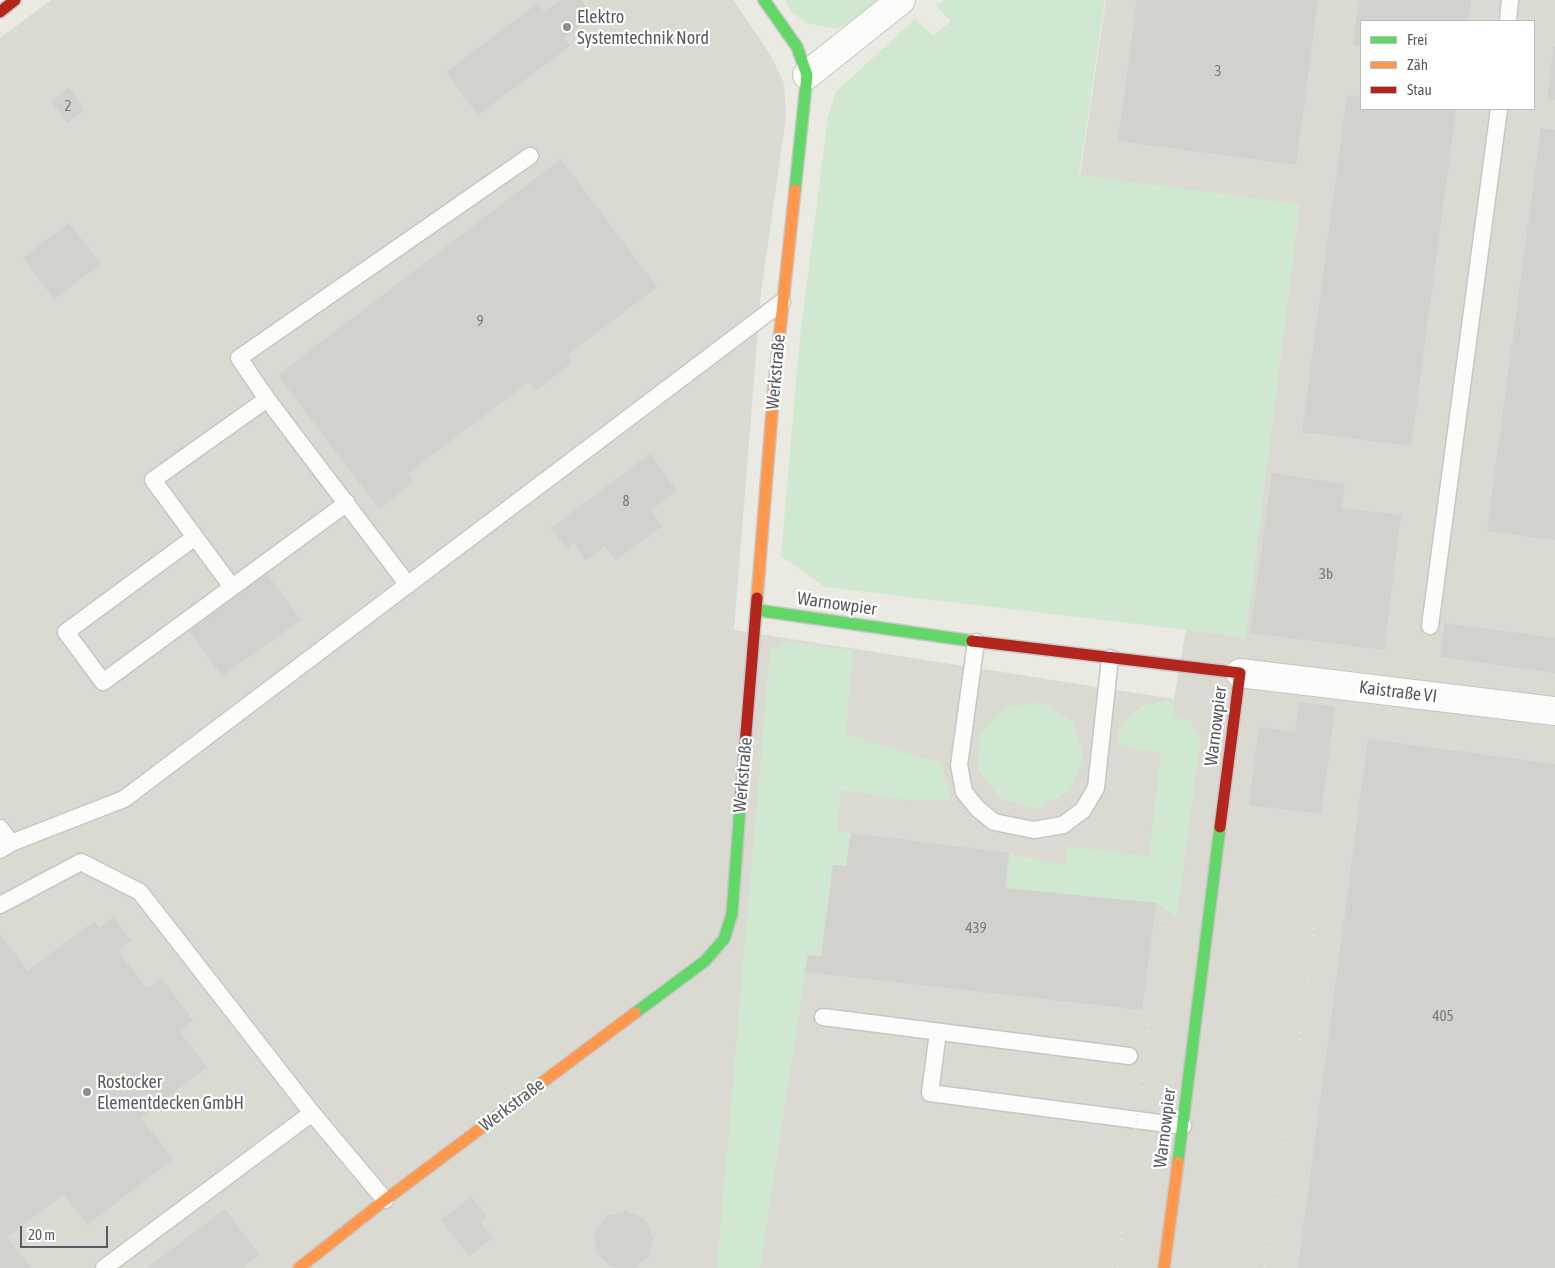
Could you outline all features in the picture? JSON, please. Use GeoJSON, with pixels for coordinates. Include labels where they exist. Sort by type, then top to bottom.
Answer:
{"type":"FeatureCollection","features":[{"type":"Feature","properties":{"kind":"street"},"geometry":{"type":"LineString","coordinates":[[0,12],[15,0]]}},
{"type":"Feature","properties":{"kind":"street","name":"Werkstraße"},"geometry":{"type":"LineString","coordinates":[[299,1268],[384,1200],[705,961],[724,939],[732,914],[782,302],[807,75],[797,47],[764,0]]}},
{"type":"Feature","properties":{"kind":"street"},"geometry":{"type":"LineString","coordinates":[[807,75],[901,0]]}},
{"type":"Feature","properties":{"kind":"street","name":"Warnowpier"},"geometry":{"type":"LineString","coordinates":[[756,610],[976,642],[1240,673],[1164,1268]]}},
{"type":"Feature","properties":{"kind":"street","name":"Kaistraße VI"},"geometry":{"type":"LineString","coordinates":[[1240,673],[1555,711]]}},
{"type":"Feature","properties":{"kind":"lane"},"geometry":{"type":"LineString","coordinates":[[1508,20],[1510,0]]}},
{"type":"Feature","properties":{"kind":"lane"},"geometry":{"type":"LineString","coordinates":[[1430,626],[1499,110]]}},
{"type":"Feature","properties":{"kind":"lane"},"geometry":{"type":"LineString","coordinates":[[408,585],[267,399],[239,358],[530,156]]}},
{"type":"Feature","properties":{"kind":"lane"},"geometry":{"type":"LineString","coordinates":[[0,828],[6,846],[124,799],[782,302]]}},
{"type":"Feature","properties":{"kind":"lane"},"geometry":{"type":"LineString","coordinates":[[232,587],[153,480],[267,399]]}},
{"type":"Feature","properties":{"kind":"lane"},"geometry":{"type":"LineString","coordinates":[[195,537],[66,632],[103,682],[347,503]]}},
{"type":"Feature","properties":{"kind":"lane"},"geometry":{"type":"LineString","coordinates":[[976,642],[959,766],[964,792],[977,808],[994,822],[1034,830],[1063,825],[1083,810],[1096,788],[1110,658]]}},
{"type":"Feature","properties":{"kind":"lane"},"geometry":{"type":"LineString","coordinates":[[0,905],[81,862],[140,892],[312,1113],[384,1200]]}},
{"type":"Feature","properties":{"kind":"lane"},"geometry":{"type":"LineString","coordinates":[[823,1017],[1129,1056]]}},
{"type":"Feature","properties":{"kind":"lane"},"geometry":{"type":"LineString","coordinates":[[938,1032],[930,1093],[1183,1126]]}},
{"type":"Feature","properties":{"kind":"lane"},"geometry":{"type":"LineString","coordinates":[[104,1268],[312,1113]]}},
{"type":"Feature","properties":{"kind":"shaded area"},"geometry":{"type":"Polygon","coordinates":[[[51,0],[733,0],[770,54],[784,83],[786,117],[761,292],[734,630],[1174,699],[1186,630],[1245,637],[1080,177],[1106,0],[1555,0],[1555,1268],[0,1268],[0,38],[51,0]]]}},
{"type":"Feature","properties":{"kind":"green space"},"geometry":{"type":"Polygon","coordinates":[[[785,0],[884,0],[869,12],[836,29],[806,23],[791,11],[785,0]]]}},
{"type":"Feature","properties":{"kind":"green space"},"geometry":{"type":"Polygon","coordinates":[[[944,0],[1105,0],[1079,175],[1300,204],[1246,637],[825,587],[781,556],[800,337],[828,117],[836,92],[915,19],[933,36],[951,21],[936,6],[944,0]]]}},
{"type":"Feature","properties":{"kind":"green space"},"geometry":{"type":"Polygon","coordinates":[[[786,642],[853,650],[846,734],[941,763],[952,801],[906,800],[841,790],[837,832],[851,833],[846,866],[833,865],[821,957],[808,956],[760,1268],[717,1268],[770,650],[786,642]]]}},
{"type":"Feature","properties":{"kind":"green space"},"geometry":{"type":"Polygon","coordinates":[[[1174,699],[1174,715],[1190,721],[1201,737],[1177,917],[1156,903],[1005,888],[1009,853],[1066,866],[1067,846],[1149,856],[1161,752],[1122,747],[1118,741],[1118,731],[1127,718],[1142,706],[1174,699]]]}},
{"type":"Feature","properties":{"kind":"green space"},"geometry":{"type":"Polygon","coordinates":[[[1042,702],[1073,722],[1084,757],[1070,791],[1037,808],[1001,799],[978,770],[980,734],[1005,707],[1042,702]]]}},
{"type":"Feature","properties":{"kind":"building"},"geometry":{"type":"Polygon","coordinates":[[[560,0],[581,0],[593,16],[564,38],[570,46],[478,115],[446,72],[538,3],[544,12],[560,0]]]}},
{"type":"Feature","properties":{"kind":"building"},"geometry":{"type":"Polygon","coordinates":[[[1137,0],[1318,0],[1296,165],[1118,141],[1137,0]]]}},
{"type":"Feature","properties":{"kind":"building"},"geometry":{"type":"Polygon","coordinates":[[[1359,0],[1471,0],[1468,20],[1360,20],[1360,46],[1353,45],[1359,0]]]}},
{"type":"Feature","properties":{"kind":"building"},"geometry":{"type":"Polygon","coordinates":[[[1555,47],[1555,100],[1547,99],[1555,47]]]}},
{"type":"Feature","properties":{"kind":"building"},"geometry":{"type":"Polygon","coordinates":[[[69,88],[85,110],[67,123],[51,101],[69,88]]]}},
{"type":"Feature","properties":{"kind":"building"},"geometry":{"type":"Polygon","coordinates":[[[1347,95],[1360,97],[1360,110],[1456,110],[1411,446],[1302,432],[1347,95]]]}},
{"type":"Feature","properties":{"kind":"building"},"geometry":{"type":"Polygon","coordinates":[[[1541,128],[1555,130],[1555,540],[1487,531],[1541,128]]]}},
{"type":"Feature","properties":{"kind":"building"},"geometry":{"type":"Polygon","coordinates":[[[561,159],[657,287],[567,355],[572,362],[536,391],[529,382],[408,473],[414,481],[379,509],[278,375],[561,159]]]}},
{"type":"Feature","properties":{"kind":"building"},"geometry":{"type":"Polygon","coordinates":[[[69,223],[101,264],[54,299],[23,258],[69,223]]]}},
{"type":"Feature","properties":{"kind":"building"},"geometry":{"type":"Polygon","coordinates":[[[650,454],[677,491],[651,510],[662,526],[616,560],[605,546],[586,560],[574,543],[567,549],[551,528],[650,454]]]}},
{"type":"Feature","properties":{"kind":"building"},"geometry":{"type":"Polygon","coordinates":[[[1272,473],[1345,484],[1342,508],[1401,515],[1384,650],[1250,633],[1272,473]]]}},
{"type":"Feature","properties":{"kind":"building"},"geometry":{"type":"Polygon","coordinates":[[[267,574],[301,620],[222,676],[189,631],[267,574]]]}},
{"type":"Feature","properties":{"kind":"building"},"geometry":{"type":"Polygon","coordinates":[[[1445,623],[1555,638],[1555,673],[1440,657],[1445,623]]]}},
{"type":"Feature","properties":{"kind":"building"},"geometry":{"type":"Polygon","coordinates":[[[1299,702],[1335,707],[1321,814],[1249,805],[1259,727],[1295,732],[1299,702]]]}},
{"type":"Feature","properties":{"kind":"building"},"geometry":{"type":"Polygon","coordinates":[[[1368,739],[1555,764],[1555,1268],[1298,1268],[1368,739]]]}},
{"type":"Feature","properties":{"kind":"building"},"geometry":{"type":"Polygon","coordinates":[[[851,833],[1009,853],[1005,888],[1156,903],[1142,1010],[805,972],[808,955],[821,957],[833,865],[846,866],[851,833]]]}},
{"type":"Feature","properties":{"kind":"building","name":"Rostocker Elementdecken GmbH"},"geometry":{"type":"Polygon","coordinates":[[[113,917],[131,940],[118,951],[147,989],[161,978],[193,1020],[179,1031],[207,1067],[141,1118],[173,1159],[87,1225],[64,1194],[7,1237],[31,1268],[0,1268],[0,934],[28,971],[94,921],[99,928],[113,917]]]}},
{"type":"Feature","properties":{"kind":"building"},"geometry":{"type":"Polygon","coordinates":[[[471,1197],[487,1216],[480,1222],[493,1238],[469,1256],[441,1220],[471,1197]]]}},
{"type":"Feature","properties":{"kind":"building"},"geometry":{"type":"Polygon","coordinates":[[[225,1209],[259,1255],[242,1268],[147,1268],[225,1209]]]}},
{"type":"Feature","properties":{"kind":"building"},"geometry":{"type":"Polygon","coordinates":[[[626,1211],[645,1219],[653,1238],[648,1258],[633,1268],[611,1267],[596,1252],[595,1232],[607,1216],[626,1211]]]}},
{"type":"Feature","properties":{"kind":"railway"},"geometry":{"type":"LineString","coordinates":[[1117,1268],[1184,765]]}},
{"type":"Feature","properties":{"kind":"railway"},"geometry":{"type":"LineString","coordinates":[[1263,1268],[1274,1220],[1328,836]]}},
{"type":"Feature","properties":{"kind":"traffic: fast"},"geometry":{"type":"LineString","coordinates":[[764,0],[797,47],[807,75],[795,190]]}},
{"type":"Feature","properties":{"kind":"traffic: fast"},"geometry":{"type":"LineString","coordinates":[[756,610],[972,641]]}},
{"type":"Feature","properties":{"kind":"traffic: fast"},"geometry":{"type":"LineString","coordinates":[[635,1013],[705,961],[724,939],[732,914],[741,795]]}},
{"type":"Feature","properties":{"kind":"traffic: fast"},"geometry":{"type":"LineString","coordinates":[[1178,1162],[1220,827]]}},
{"type":"Feature","properties":{"kind":"traffic: slow"},"geometry":{"type":"LineString","coordinates":[[757,598],[774,387],[795,190]]}},
{"type":"Feature","properties":{"kind":"traffic: slow"},"geometry":{"type":"LineString","coordinates":[[299,1268],[385,1200],[635,1013]]}},
{"type":"Feature","properties":{"kind":"traffic: slow"},"geometry":{"type":"LineString","coordinates":[[1164,1268],[1178,1162]]}},
{"type":"Feature","properties":{"kind":"traffic: jam"},"geometry":{"type":"LineString","coordinates":[[0,12],[15,0]]}},
{"type":"Feature","properties":{"kind":"traffic: jam"},"geometry":{"type":"LineString","coordinates":[[741,795],[757,598]]}},
{"type":"Feature","properties":{"kind":"traffic: jam"},"geometry":{"type":"LineString","coordinates":[[972,641],[1240,673],[1220,827]]}},
{"type":"Feature","properties":{"kind":"place","name":"Elektro Systemtechnik Nord"},"geometry":{"type":"Point","coordinates":[567,27]}},
{"type":"Feature","properties":{"kind":"place","name":"Rostocker Elementdecken GmbH"},"geometry":{"type":"Point","coordinates":[87,1092]}}]}
